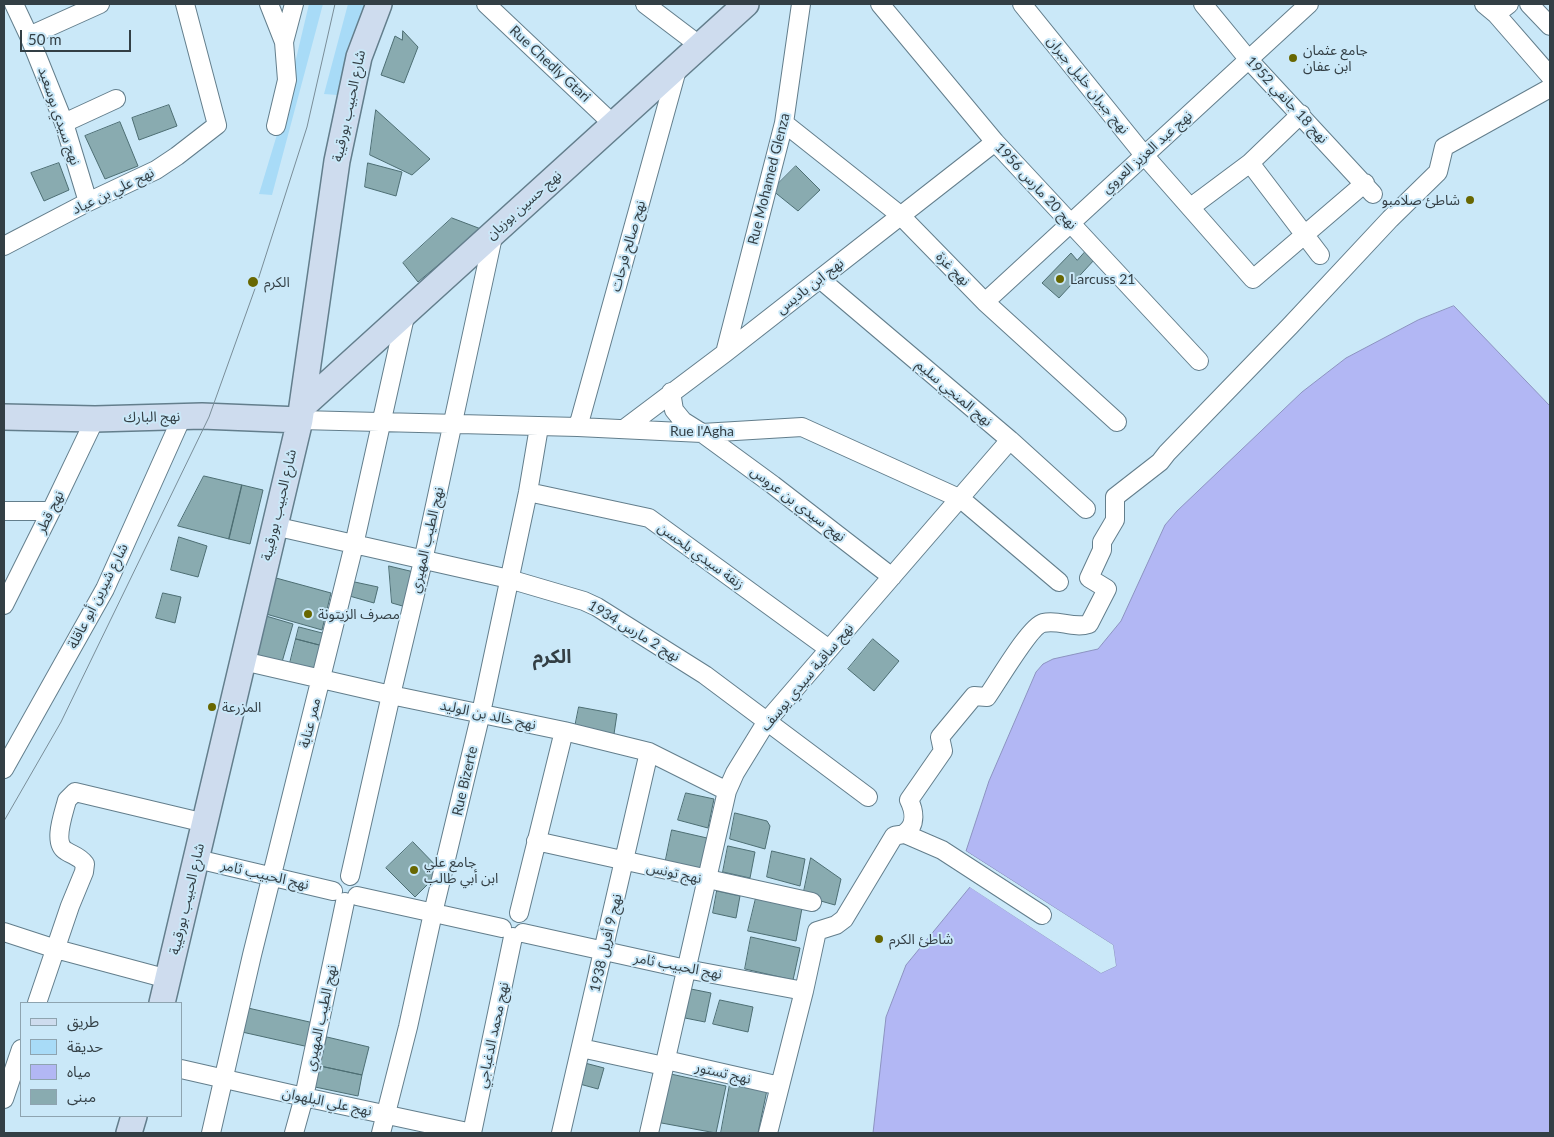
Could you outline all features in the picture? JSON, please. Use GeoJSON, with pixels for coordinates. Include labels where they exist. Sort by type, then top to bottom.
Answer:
{"type":"FeatureCollection","features":[{"type":"Feature","properties":{"kind":"main road","name":"شارع الحبيب بورقيبة"},"geometry":{"type":"LineString","coordinates":[[162,1002],[301,413],[337,161],[358,57],[379,4]]}},
{"type":"Feature","properties":{"kind":"main road","name":"نهج حسين بوزيان"},"geometry":{"type":"LineString","coordinates":[[301,413],[406,312],[746,4]]}},
{"type":"Feature","properties":{"kind":"main road","name":"نهج البارك"},"geometry":{"type":"LineString","coordinates":[[4,418],[95,419],[301,413]]}},
{"type":"Feature","properties":{"kind":"main road"},"geometry":{"type":"LineString","coordinates":[[129,1133],[134,1117]]}},
{"type":"Feature","properties":{"kind":"street","name":"نهج سيدي بوسعيد"},"geometry":{"type":"LineString","coordinates":[[14,4],[64,123],[88,202]]}},
{"type":"Feature","properties":{"kind":"street"},"geometry":{"type":"LineString","coordinates":[[29,36],[100,4]]}},
{"type":"Feature","properties":{"kind":"street","name":"نهج علي بن عياد"},"geometry":{"type":"LineString","coordinates":[[4,246],[88,202],[156,170],[217,125],[185,4]]}},
{"type":"Feature","properties":{"kind":"street"},"geometry":{"type":"LineString","coordinates":[[269,4],[284,42],[287,80],[276,126]]}},
{"type":"Feature","properties":{"kind":"street"},"geometry":{"type":"LineString","coordinates":[[284,42],[294,4]]}},
{"type":"Feature","properties":{"kind":"street","name":"Rue Chedly Gtari"},"geometry":{"type":"LineString","coordinates":[[486,4],[614,125]]}},
{"type":"Feature","properties":{"kind":"street"},"geometry":{"type":"LineString","coordinates":[[645,4],[700,46]]}},
{"type":"Feature","properties":{"kind":"street","name":"Rue Mohamed Glenza"},"geometry":{"type":"LineString","coordinates":[[725,352],[784,123],[801,4]]}},
{"type":"Feature","properties":{"kind":"street","name":"نهج جبران خليل جبران"},"geometry":{"type":"LineString","coordinates":[[1022,4],[1144,155],[1253,279],[1306,234]]}},
{"type":"Feature","properties":{"kind":"street","name":"نهج 18 جانفي 1952"},"geometry":{"type":"LineString","coordinates":[[1203,4],[1249,60],[1369,189],[1306,234]]}},
{"type":"Feature","properties":{"kind":"street","name":"نهج عبد العزيز العروي"},"geometry":{"type":"LineString","coordinates":[[985,302],[1308,4]]}},
{"type":"Feature","properties":{"kind":"street"},"geometry":{"type":"LineString","coordinates":[[1529,4],[1550,26]]}},
{"type":"Feature","properties":{"kind":"street","name":"نهج 20 مارس 1956"},"geometry":{"type":"LineString","coordinates":[[884,5],[995,142],[1198,362]]}},
{"type":"Feature","properties":{"kind":"street"},"geometry":{"type":"LineString","coordinates":[[1496,7],[1550,76]]}},
{"type":"Feature","properties":{"kind":"street","name":"نهج صالح فرحات"},"geometry":{"type":"LineString","coordinates":[[578,427],[679,64]]}},
{"type":"Feature","properties":{"kind":"street"},"geometry":{"type":"LineString","coordinates":[[905,834],[914,817],[913,807],[909,798],[943,751],[940,737],[974,696],[987,697],[1028,636],[1040,623],[1054,622],[1080,627],[1089,624],[1107,589],[1089,578],[1102,550],[1102,542],[1115,520],[1115,497],[1160,462],[1390,219],[1438,172],[1444,147],[1550,88]]}},
{"type":"Feature","properties":{"kind":"street"},"geometry":{"type":"LineString","coordinates":[[64,123],[116,99]]}},
{"type":"Feature","properties":{"kind":"street"},"geometry":{"type":"LineString","coordinates":[[1191,208],[1250,163],[1301,114]]}},
{"type":"Feature","properties":{"kind":"street","name":"نهج غزة"},"geometry":{"type":"LineString","coordinates":[[784,123],[900,215],[985,302],[1117,422]]}},
{"type":"Feature","properties":{"kind":"street","name":"نهج ابن باديس"},"geometry":{"type":"LineString","coordinates":[[624,429],[995,142]]}},
{"type":"Feature","properties":{"kind":"street"},"geometry":{"type":"LineString","coordinates":[[1250,163],[1306,234],[1320,255]]}},
{"type":"Feature","properties":{"kind":"street","name":"نهج الطيب المهيري"},"geometry":{"type":"LineString","coordinates":[[294,1133],[304,1098],[345,896],[334,882],[341,876],[350,876],[422,561],[494,232]]}},
{"type":"Feature","properties":{"kind":"street","name":"نهج المنجي سليم"},"geometry":{"type":"LineString","coordinates":[[820,279],[1010,440],[1086,509]]}},
{"type":"Feature","properties":{"kind":"street","name":"ممر عنابة"},"geometry":{"type":"LineString","coordinates":[[211,1133],[271,877],[354,545],[406,312]]}},
{"type":"Feature","properties":{"kind":"street","name":"نهج سيدي بن عروس"},"geometry":{"type":"LineString","coordinates":[[671,392],[674,410],[678,417],[796,502],[892,577]]}},
{"type":"Feature","properties":{"kind":"street","name":"Rue l'Agha"},"geometry":{"type":"LineString","coordinates":[[301,413],[380,422],[578,427],[702,433],[802,427],[961,499],[1059,582]]}},
{"type":"Feature","properties":{"kind":"street","name":"شارع شيرين أبو عاقلة"},"geometry":{"type":"LineString","coordinates":[[4,769],[105,590],[182,417]]}},
{"type":"Feature","properties":{"kind":"street","name":"نهج قطر"},"geometry":{"type":"LineString","coordinates":[[4,605],[52,511],[95,419]]}},
{"type":"Feature","properties":{"kind":"street","name":"Rue Bizerte"},"geometry":{"type":"LineString","coordinates":[[381,1133],[408,1028],[433,913],[481,713],[528,492],[539,427]]}},
{"type":"Feature","properties":{"kind":"street","name":"نهج ساقية سيدي يوسف"},"geometry":{"type":"LineString","coordinates":[[649,1133],[727,791],[735,773],[767,721],[961,499],[1010,440]]}},
{"type":"Feature","properties":{"kind":"street","name":"زنقة سيدي بلحسن"},"geometry":{"type":"LineString","coordinates":[[528,492],[649,518],[830,649]]}},
{"type":"Feature","properties":{"kind":"street"},"geometry":{"type":"LineString","coordinates":[[4,511],[52,511]]}},
{"type":"Feature","properties":{"kind":"street","name":"نهج 2 مارس 1934"},"geometry":{"type":"LineString","coordinates":[[274,526],[422,561],[510,579],[597,606],[705,675],[868,797]]}},
{"type":"Feature","properties":{"kind":"street","name":"نهج خالد بن الوليد"},"geometry":{"type":"LineString","coordinates":[[243,661],[391,695],[564,731],[649,752],[727,791]]}},
{"type":"Feature","properties":{"kind":"street"},"geometry":{"type":"LineString","coordinates":[[513,933],[501,924],[506,915],[514,912],[519,913],[564,731]]}},
{"type":"Feature","properties":{"kind":"street","name":"نهج 9 أفريل 1938"},"geometry":{"type":"LineString","coordinates":[[562,1133],[649,752]]}},
{"type":"Feature","properties":{"kind":"street"},"geometry":{"type":"LineString","coordinates":[[37,1002],[70,906],[84,872],[85,864],[79,856],[65,851],[60,846],[58,838],[67,800],[71,794],[75,792],[205,823]]}},
{"type":"Feature","properties":{"kind":"street"},"geometry":{"type":"LineString","coordinates":[[768,1133],[817,930],[842,922],[894,836],[905,834],[942,850],[1042,915]]}},
{"type":"Feature","properties":{"kind":"street","name":"نهج تونس"},"geometry":{"type":"LineString","coordinates":[[536,841],[812,902]]}},
{"type":"Feature","properties":{"kind":"street","name":"نهج الحبيب ثامر"},"geometry":{"type":"LineString","coordinates":[[197,859],[345,896],[433,913],[513,933],[686,969],[804,990]]}},
{"type":"Feature","properties":{"kind":"street"},"geometry":{"type":"LineString","coordinates":[[4,932],[56,949],[168,979]]}},
{"type":"Feature","properties":{"kind":"street","name":"نهج محمد الدغباجي"},"geometry":{"type":"LineString","coordinates":[[472,1133],[513,933]]}},
{"type":"Feature","properties":{"kind":"street","name":"نهج تستور"},"geometry":{"type":"LineString","coordinates":[[582,1048],[780,1086]]}},
{"type":"Feature","properties":{"kind":"street"},"geometry":{"type":"LineString","coordinates":[[4,1099],[20,1052]]}},
{"type":"Feature","properties":{"kind":"street","name":"نهج علي البلهوان"},"geometry":{"type":"LineString","coordinates":[[182,1069],[304,1098],[472,1133]]}},
{"type":"Feature","properties":{"kind":"green space"},"geometry":{"type":"Polygon","coordinates":[[[309,4],[323,4],[272,195],[259,194],[282,118],[309,4]]]}},
{"type":"Feature","properties":{"kind":"green space"},"geometry":{"type":"Polygon","coordinates":[[[348,4],[365,4],[348,46],[337,95],[324,94],[348,4]]]}},
{"type":"Feature","properties":{"kind":"water"},"geometry":{"type":"Polygon","coordinates":[[[1454,306],[1550,406],[1550,1133],[873,1133],[886,1017],[906,965],[970,887],[1101,973],[1116,966],[1113,945],[966,851],[989,781],[1036,672],[1043,664],[1053,659],[1098,649],[1121,621],[1165,525],[1177,511],[1302,392],[1346,358],[1418,320],[1454,306]]]}},
{"type":"Feature","properties":{"kind":"pier"},"geometry":{"type":"Polygon","coordinates":[[[964,850],[1113,945],[1116,966],[1101,973],[968,886],[971,885],[1102,971],[1113,965],[1111,946],[965,853],[964,850]]]}},
{"type":"Feature","properties":{"kind":"building"},"geometry":{"type":"Polygon","coordinates":[[[403,31],[418,47],[404,83],[381,75],[395,36],[402,40],[403,31]]]}},
{"type":"Feature","properties":{"kind":"building"},"geometry":{"type":"Polygon","coordinates":[[[169,105],[177,126],[139,140],[132,118],[169,105]]]}},
{"type":"Feature","properties":{"kind":"building"},"geometry":{"type":"Polygon","coordinates":[[[376,110],[430,159],[412,175],[370,155],[376,110]]]}},
{"type":"Feature","properties":{"kind":"building"},"geometry":{"type":"Polygon","coordinates":[[[120,122],[138,166],[105,179],[85,136],[120,122]]]}},
{"type":"Feature","properties":{"kind":"building"},"geometry":{"type":"Polygon","coordinates":[[[59,163],[69,190],[44,201],[31,173],[59,163]]]}},
{"type":"Feature","properties":{"kind":"building"},"geometry":{"type":"Polygon","coordinates":[[[368,163],[402,172],[396,196],[365,187],[368,163]]]}},
{"type":"Feature","properties":{"kind":"building"},"geometry":{"type":"Polygon","coordinates":[[[796,166],[820,190],[798,211],[772,190],[796,166]]]}},
{"type":"Feature","properties":{"kind":"building"},"geometry":{"type":"Polygon","coordinates":[[[452,218],[481,229],[418,282],[403,263],[452,218]]]}},
{"type":"Feature","properties":{"kind":"building","name":"Larcuss 21"},"geometry":{"type":"Polygon","coordinates":[[[1086,251],[1095,259],[1059,298],[1042,283],[1071,253],[1077,260],[1086,251]]]}},
{"type":"Feature","properties":{"kind":"building"},"geometry":{"type":"Polygon","coordinates":[[[204,476],[242,485],[229,539],[178,526],[204,476]]]}},
{"type":"Feature","properties":{"kind":"building"},"geometry":{"type":"Polygon","coordinates":[[[242,485],[263,490],[250,544],[229,539],[242,485]]]}},
{"type":"Feature","properties":{"kind":"building"},"geometry":{"type":"Polygon","coordinates":[[[179,537],[207,546],[198,577],[171,570],[179,537]]]}},
{"type":"Feature","properties":{"kind":"building"},"geometry":{"type":"Polygon","coordinates":[[[389,566],[414,572],[406,607],[392,603],[389,566]]]}},
{"type":"Feature","properties":{"kind":"building"},"geometry":{"type":"Polygon","coordinates":[[[276,578],[331,593],[322,630],[266,614],[276,578]]]}},
{"type":"Feature","properties":{"kind":"building"},"geometry":{"type":"Polygon","coordinates":[[[350,581],[378,587],[374,603],[346,595],[350,581]]]}},
{"type":"Feature","properties":{"kind":"building"},"geometry":{"type":"Polygon","coordinates":[[[163,593],[181,597],[175,623],[156,618],[163,593]]]}},
{"type":"Feature","properties":{"kind":"building"},"geometry":{"type":"Polygon","coordinates":[[[266,616],[293,624],[282,662],[255,654],[266,616]]]}},
{"type":"Feature","properties":{"kind":"building"},"geometry":{"type":"Polygon","coordinates":[[[299,627],[326,634],[323,646],[296,639],[299,627]]]}},
{"type":"Feature","properties":{"kind":"building"},"geometry":{"type":"Polygon","coordinates":[[[296,639],[323,646],[317,670],[290,663],[296,639]]]}},
{"type":"Feature","properties":{"kind":"building"},"geometry":{"type":"Polygon","coordinates":[[[873,639],[899,661],[874,691],[848,669],[873,639]]]}},
{"type":"Feature","properties":{"kind":"building"},"geometry":{"type":"Polygon","coordinates":[[[579,707],[617,714],[614,734],[575,727],[579,707]]]}},
{"type":"Feature","properties":{"kind":"building"},"geometry":{"type":"Polygon","coordinates":[[[686,793],[714,799],[708,828],[678,820],[686,793]]]}},
{"type":"Feature","properties":{"kind":"building"},"geometry":{"type":"Polygon","coordinates":[[[735,813],[767,821],[770,826],[765,849],[730,839],[735,813]]]}},
{"type":"Feature","properties":{"kind":"building"},"geometry":{"type":"Polygon","coordinates":[[[672,830],[707,838],[700,872],[665,864],[672,830]]]}},
{"type":"Feature","properties":{"kind":"building","name":"جامع علي ابن أبي طالب"},"geometry":{"type":"Polygon","coordinates":[[[413,842],[441,871],[415,897],[386,868],[413,842]]]}},
{"type":"Feature","properties":{"kind":"building"},"geometry":{"type":"Polygon","coordinates":[[[728,846],[755,852],[750,878],[723,872],[728,846]]]}},
{"type":"Feature","properties":{"kind":"building"},"geometry":{"type":"Polygon","coordinates":[[[772,851],[805,859],[800,886],[767,877],[772,851]]]}},
{"type":"Feature","properties":{"kind":"building"},"geometry":{"type":"Polygon","coordinates":[[[811,858],[841,879],[835,905],[803,896],[811,858]]]}},
{"type":"Feature","properties":{"kind":"building"},"geometry":{"type":"Polygon","coordinates":[[[717,891],[740,896],[736,918],[713,913],[717,891]]]}},
{"type":"Feature","properties":{"kind":"building"},"geometry":{"type":"Polygon","coordinates":[[[756,898],[802,908],[796,941],[748,931],[756,898]]]}},
{"type":"Feature","properties":{"kind":"building"},"geometry":{"type":"Polygon","coordinates":[[[751,937],[800,948],[793,980],[745,969],[751,937]]]}},
{"type":"Feature","properties":{"kind":"building"},"geometry":{"type":"Polygon","coordinates":[[[691,989],[711,993],[705,1022],[685,1018],[691,989]]]}},
{"type":"Feature","properties":{"kind":"building"},"geometry":{"type":"Polygon","coordinates":[[[720,1000],[753,1007],[748,1032],[713,1024],[720,1000]]]}},
{"type":"Feature","properties":{"kind":"building"},"geometry":{"type":"Polygon","coordinates":[[[248,1008],[314,1023],[309,1047],[242,1032],[248,1008]]]}},
{"type":"Feature","properties":{"kind":"building"},"geometry":{"type":"Polygon","coordinates":[[[327,1037],[369,1047],[362,1075],[320,1066],[327,1037]]]}},
{"type":"Feature","properties":{"kind":"building"},"geometry":{"type":"Polygon","coordinates":[[[581,1062],[604,1068],[598,1089],[576,1083],[581,1062]]]}},
{"type":"Feature","properties":{"kind":"building"},"geometry":{"type":"Polygon","coordinates":[[[320,1066],[362,1075],[358,1096],[315,1087],[320,1066]]]}},
{"type":"Feature","properties":{"kind":"building"},"geometry":{"type":"Polygon","coordinates":[[[666,1073],[726,1086],[716,1133],[656,1122],[666,1073]]]}},
{"type":"Feature","properties":{"kind":"building"},"geometry":{"type":"Polygon","coordinates":[[[730,1084],[767,1090],[758,1133],[721,1133],[730,1084]]]}},
{"type":"Feature","properties":{"kind":"tram line"},"geometry":{"type":"LineString","coordinates":[[4,821],[61,722],[209,417],[257,283],[307,127],[335,4]]}},
{"type":"Feature","properties":{"kind":"place","name":"جامع عثمان ابن عفان"},"geometry":{"type":"Point","coordinates":[1293,58]}},
{"type":"Feature","properties":{"kind":"place","name":"شاطئ صلامبو"},"geometry":{"type":"Point","coordinates":[1470,200]}},
{"type":"Feature","properties":{"kind":"place","name":"Larcuss 21"},"geometry":{"type":"Point","coordinates":[1060,279]}},
{"type":"Feature","properties":{"kind":"place","name":"الكرم"},"geometry":{"type":"Point","coordinates":[253,282]}},
{"type":"Feature","properties":{"kind":"place","name":"مصرف الزيتونة"},"geometry":{"type":"Point","coordinates":[308,614]}},
{"type":"Feature","properties":{"kind":"place","name":"المزرعة"},"geometry":{"type":"Point","coordinates":[212,707]}},
{"type":"Feature","properties":{"kind":"place","name":"جامع علي ابن أبي طالب"},"geometry":{"type":"Point","coordinates":[414,870]}},
{"type":"Feature","properties":{"kind":"place","name":"شاطئ الکرم"},"geometry":{"type":"Point","coordinates":[879,939]}},
{"type":"Feature","properties":{"kind":"district","name":"الكرم"},"geometry":{"type":"Point","coordinates":[552,657]}}]}
